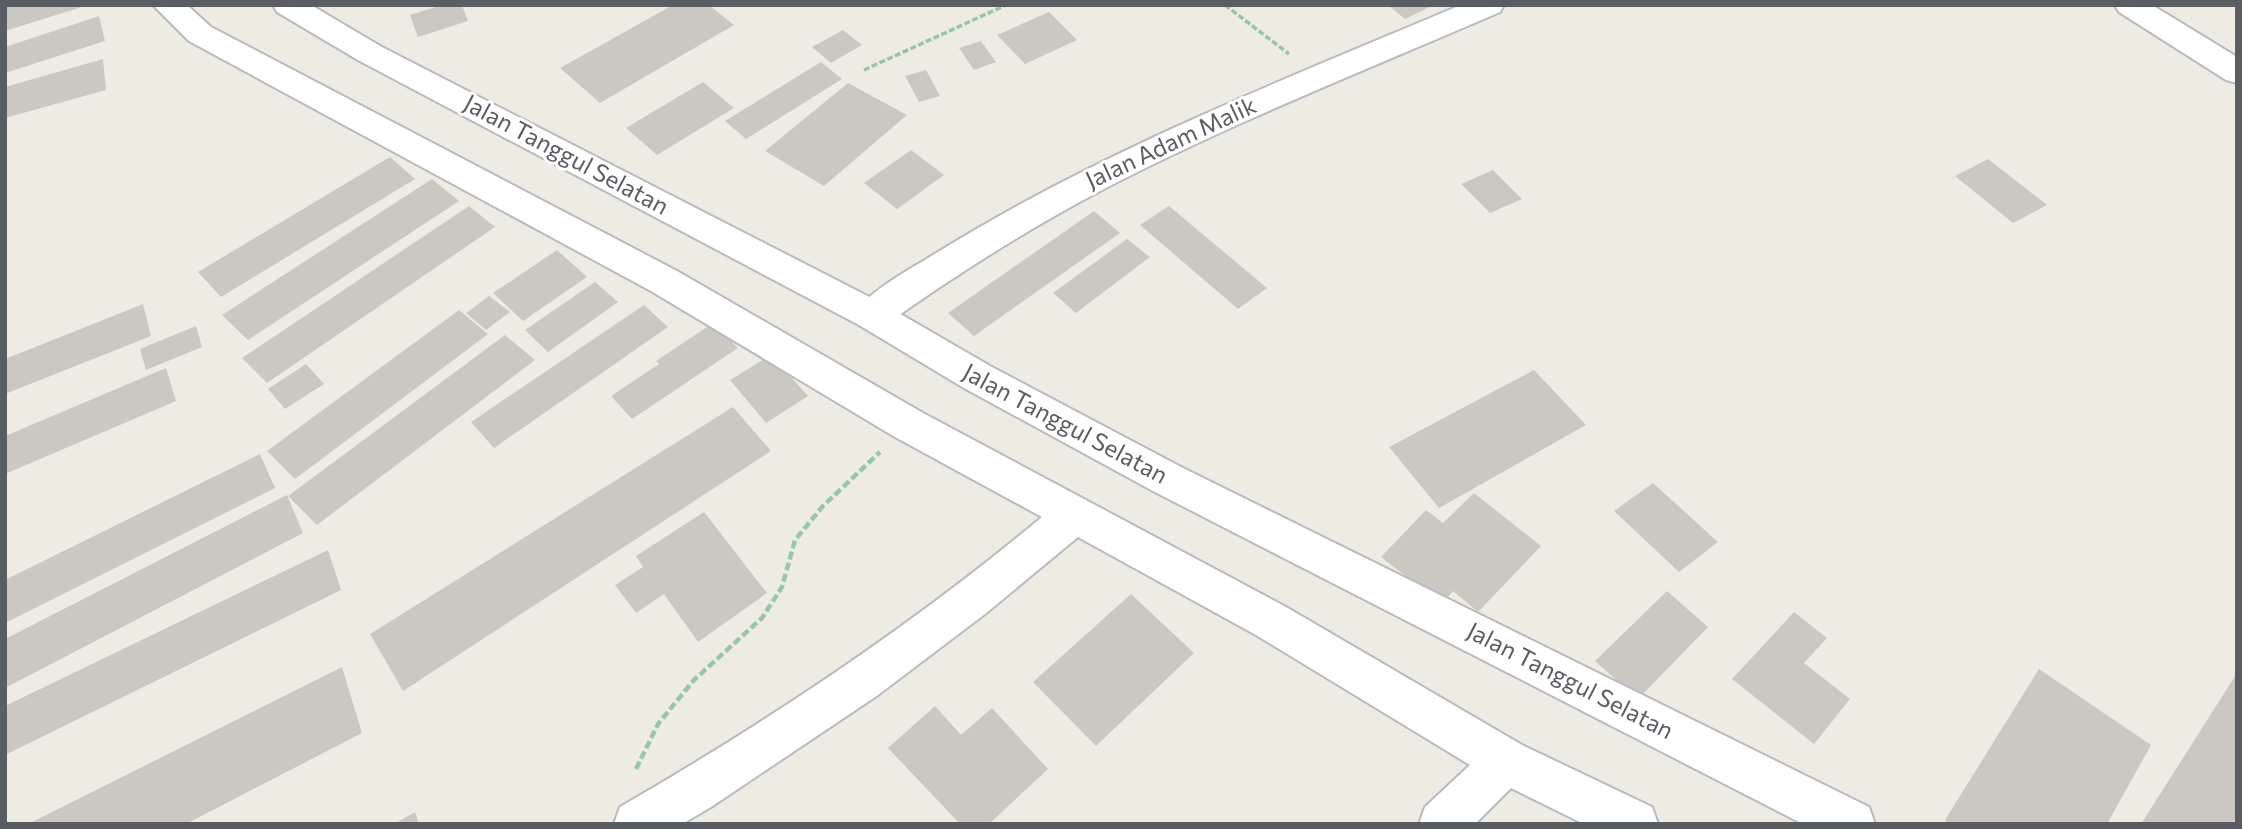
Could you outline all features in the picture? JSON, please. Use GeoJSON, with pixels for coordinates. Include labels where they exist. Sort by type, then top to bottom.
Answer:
{"type":"FeatureCollection","features":[{"type":"Feature","properties":{"kind":"street"},"geometry":{"type":"LineString","coordinates":[[167,5],[201,34],[664,281],[909,425],[1271,621],[1506,761],[1634,824]]}},
{"type":"Feature","properties":{"kind":"street","name":"Jalan Tanggul Selatan"},"geometry":{"type":"LineString","coordinates":[[288,5],[369,53],[872,315],[977,377],[1167,479],[1852,824]]}},
{"type":"Feature","properties":{"kind":"street"},"geometry":{"type":"LineString","coordinates":[[2130,5],[2237,72]]}},
{"type":"Feature","properties":{"kind":"street","name":"Jalan Adam Malik"},"geometry":{"type":"LineString","coordinates":[[872,315],[927,274],[1050,200],[1127,161],[1475,8]]}},
{"type":"Feature","properties":{"kind":"street"},"geometry":{"type":"LineString","coordinates":[[637,824],[729,771],[865,678],[999,580],[1073,516]]}},
{"type":"Feature","properties":{"kind":"street"},"geometry":{"type":"LineString","coordinates":[[1442,824],[1506,761]]}},
{"type":"Feature","properties":{"kind":"path"},"geometry":{"type":"LineString","coordinates":[[863,70],[1006,5]]}},
{"type":"Feature","properties":{"kind":"path"},"geometry":{"type":"LineString","coordinates":[[1225,5],[1318,75]]}},
{"type":"Feature","properties":{"kind":"path"},"geometry":{"type":"LineString","coordinates":[[634,772],[658,724],[694,680],[762,618],[782,587],[795,540],[823,506],[909,425]]}},
{"type":"Feature","properties":{"kind":"building"},"geometry":{"type":"Polygon","coordinates":[[[5,5],[85,5],[85,6],[5,31],[5,5]]]}},
{"type":"Feature","properties":{"kind":"building"},"geometry":{"type":"Polygon","coordinates":[[[442,5],[462,5],[468,21],[418,37],[410,15],[442,5]]]}},
{"type":"Feature","properties":{"kind":"building"},"geometry":{"type":"Polygon","coordinates":[[[673,5],[709,5],[734,25],[600,103],[560,68],[673,5]]]}},
{"type":"Feature","properties":{"kind":"building"},"geometry":{"type":"Polygon","coordinates":[[[1388,5],[1434,5],[1405,19],[1388,5]]]}},
{"type":"Feature","properties":{"kind":"building"},"geometry":{"type":"Polygon","coordinates":[[[1049,12],[1077,40],[1025,64],[997,35],[1049,12]]]}},
{"type":"Feature","properties":{"kind":"building"},"geometry":{"type":"Polygon","coordinates":[[[99,16],[105,41],[5,73],[5,47],[99,16]]]}},
{"type":"Feature","properties":{"kind":"building"},"geometry":{"type":"Polygon","coordinates":[[[843,30],[862,45],[831,63],[812,47],[843,30]]]}},
{"type":"Feature","properties":{"kind":"building"},"geometry":{"type":"Polygon","coordinates":[[[981,41],[996,62],[974,70],[959,48],[981,41]]]}},
{"type":"Feature","properties":{"kind":"building"},"geometry":{"type":"Polygon","coordinates":[[[103,59],[106,90],[5,118],[5,87],[103,59]]]}},
{"type":"Feature","properties":{"kind":"building"},"geometry":{"type":"Polygon","coordinates":[[[821,62],[842,79],[746,139],[725,121],[821,62]]]}},
{"type":"Feature","properties":{"kind":"building"},"geometry":{"type":"Polygon","coordinates":[[[926,70],[940,96],[919,102],[905,76],[926,70]]]}},
{"type":"Feature","properties":{"kind":"building"},"geometry":{"type":"Polygon","coordinates":[[[703,82],[734,108],[657,155],[626,128],[703,82]]]}},
{"type":"Feature","properties":{"kind":"building"},"geometry":{"type":"Polygon","coordinates":[[[848,83],[907,115],[824,186],[765,151],[848,83]]]}},
{"type":"Feature","properties":{"kind":"building"},"geometry":{"type":"Polygon","coordinates":[[[911,150],[944,175],[897,209],[864,183],[911,150]]]}},
{"type":"Feature","properties":{"kind":"building"},"geometry":{"type":"Polygon","coordinates":[[[390,157],[415,179],[221,297],[198,272],[390,157]]]}},
{"type":"Feature","properties":{"kind":"building"},"geometry":{"type":"Polygon","coordinates":[[[1988,159],[2047,205],[2013,223],[1955,176],[1988,159]]]}},
{"type":"Feature","properties":{"kind":"building"},"geometry":{"type":"Polygon","coordinates":[[[1493,170],[1522,199],[1490,213],[1461,184],[1493,170]]]}},
{"type":"Feature","properties":{"kind":"building"},"geometry":{"type":"Polygon","coordinates":[[[432,179],[459,201],[248,340],[222,315],[432,179]]]}},
{"type":"Feature","properties":{"kind":"building"},"geometry":{"type":"Polygon","coordinates":[[[469,206],[495,227],[267,383],[242,358],[469,206]]]}},
{"type":"Feature","properties":{"kind":"building"},"geometry":{"type":"Polygon","coordinates":[[[1169,206],[1267,288],[1238,309],[1140,225],[1169,206]]]}},
{"type":"Feature","properties":{"kind":"building"},"geometry":{"type":"Polygon","coordinates":[[[1094,211],[1120,233],[974,336],[948,313],[1094,211]]]}},
{"type":"Feature","properties":{"kind":"building"},"geometry":{"type":"Polygon","coordinates":[[[1127,239],[1150,257],[1076,313],[1053,293],[1127,239]]]}},
{"type":"Feature","properties":{"kind":"building"},"geometry":{"type":"Polygon","coordinates":[[[557,250],[587,277],[523,321],[493,293],[557,250]]]}},
{"type":"Feature","properties":{"kind":"building"},"geometry":{"type":"Polygon","coordinates":[[[595,282],[618,302],[548,352],[525,330],[595,282]]]}},
{"type":"Feature","properties":{"kind":"building"},"geometry":{"type":"Polygon","coordinates":[[[489,296],[510,312],[486,330],[466,313],[489,296]]]}},
{"type":"Feature","properties":{"kind":"building"},"geometry":{"type":"Polygon","coordinates":[[[143,304],[151,336],[5,394],[5,359],[143,304]]]}},
{"type":"Feature","properties":{"kind":"building"},"geometry":{"type":"Polygon","coordinates":[[[644,305],[668,327],[494,448],[471,422],[644,305]]]}},
{"type":"Feature","properties":{"kind":"building"},"geometry":{"type":"Polygon","coordinates":[[[459,310],[488,334],[295,479],[267,451],[459,310]]]}},
{"type":"Feature","properties":{"kind":"building"},"geometry":{"type":"Polygon","coordinates":[[[713,323],[738,348],[632,419],[611,396],[659,364],[656,361],[713,323]]]}},
{"type":"Feature","properties":{"kind":"building"},"geometry":{"type":"Polygon","coordinates":[[[196,326],[202,347],[146,370],[140,349],[196,326]]]}},
{"type":"Feature","properties":{"kind":"building"},"geometry":{"type":"Polygon","coordinates":[[[505,335],[535,360],[317,525],[288,496],[505,335]]]}},
{"type":"Feature","properties":{"kind":"building"},"geometry":{"type":"Polygon","coordinates":[[[771,355],[808,396],[766,423],[730,380],[771,355]]]}},
{"type":"Feature","properties":{"kind":"building"},"geometry":{"type":"Polygon","coordinates":[[[306,364],[324,384],[285,409],[268,389],[306,364]]]}},
{"type":"Feature","properties":{"kind":"building"},"geometry":{"type":"Polygon","coordinates":[[[166,368],[176,401],[5,474],[5,436],[166,368]]]}},
{"type":"Feature","properties":{"kind":"building"},"geometry":{"type":"Polygon","coordinates":[[[1534,370],[1586,425],[1439,508],[1389,447],[1534,370]]]}},
{"type":"Feature","properties":{"kind":"building"},"geometry":{"type":"Polygon","coordinates":[[[733,407],[771,451],[403,691],[370,634],[733,407]]]}},
{"type":"Feature","properties":{"kind":"building"},"geometry":{"type":"Polygon","coordinates":[[[260,454],[275,488],[5,623],[5,580],[260,454]]]}},
{"type":"Feature","properties":{"kind":"building"},"geometry":{"type":"Polygon","coordinates":[[[1653,483],[1718,542],[1679,572],[1614,511],[1653,483]]]}},
{"type":"Feature","properties":{"kind":"building"},"geometry":{"type":"Polygon","coordinates":[[[1474,493],[1541,546],[1478,612],[1453,591],[1442,604],[1381,557],[1426,510],[1443,523],[1474,493]]]}},
{"type":"Feature","properties":{"kind":"building"},"geometry":{"type":"Polygon","coordinates":[[[287,495],[303,533],[5,688],[5,639],[287,495]]]}},
{"type":"Feature","properties":{"kind":"building"},"geometry":{"type":"Polygon","coordinates":[[[704,512],[767,593],[698,642],[664,594],[636,613],[615,585],[643,567],[636,556],[704,512]]]}},
{"type":"Feature","properties":{"kind":"building"},"geometry":{"type":"Polygon","coordinates":[[[328,550],[341,590],[5,755],[5,706],[328,550]]]}},
{"type":"Feature","properties":{"kind":"building"},"geometry":{"type":"Polygon","coordinates":[[[1667,591],[1708,627],[1638,699],[1595,661],[1667,591]]]}},
{"type":"Feature","properties":{"kind":"building"},"geometry":{"type":"Polygon","coordinates":[[[1131,594],[1194,653],[1096,746],[1033,682],[1131,594]]]}},
{"type":"Feature","properties":{"kind":"building"},"geometry":{"type":"Polygon","coordinates":[[[1794,612],[1827,638],[1804,663],[1850,699],[1814,744],[1732,679],[1794,612]]]}},
{"type":"Feature","properties":{"kind":"building"},"geometry":{"type":"Polygon","coordinates":[[[342,667],[362,733],[186,824],[28,824],[342,667]]]}},
{"type":"Feature","properties":{"kind":"building"},"geometry":{"type":"Polygon","coordinates":[[[2039,669],[2151,745],[2107,824],[1949,824],[1945,820],[2039,669]]]}},
{"type":"Feature","properties":{"kind":"building"},"geometry":{"type":"Polygon","coordinates":[[[2237,673],[2237,824],[2141,824],[2237,673]]]}},
{"type":"Feature","properties":{"kind":"building"},"geometry":{"type":"Polygon","coordinates":[[[935,706],[961,735],[992,708],[1048,769],[989,824],[960,824],[888,748],[935,706]]]}},
{"type":"Feature","properties":{"kind":"building"},"geometry":{"type":"Polygon","coordinates":[[[415,812],[419,824],[394,824],[415,812]]]}}]}
